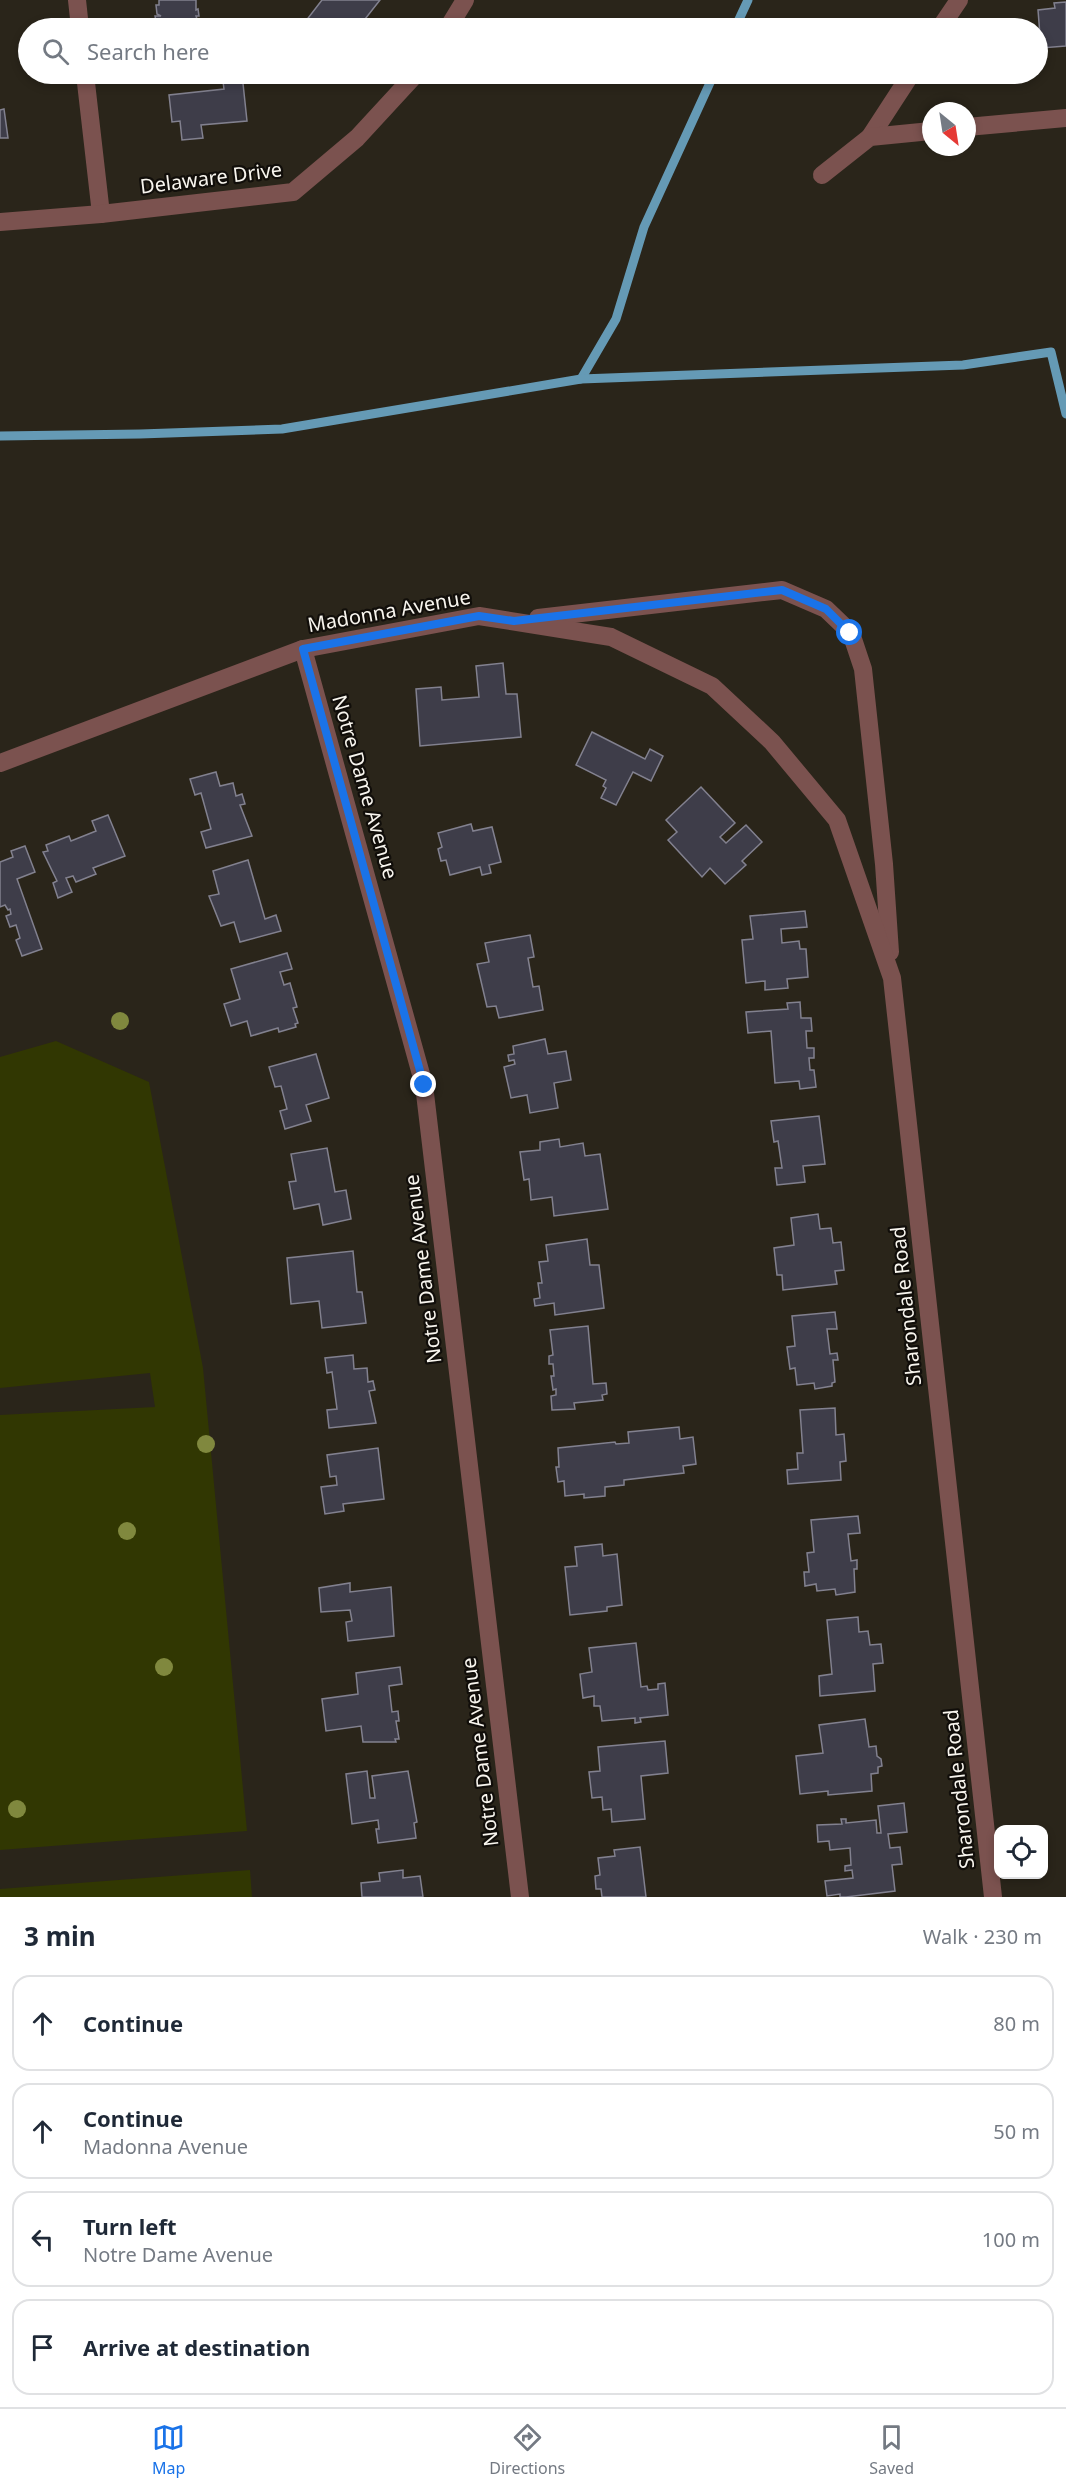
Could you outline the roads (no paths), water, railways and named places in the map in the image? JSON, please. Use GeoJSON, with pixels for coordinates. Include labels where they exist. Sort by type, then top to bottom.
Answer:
{"type":"FeatureCollection","features":[{"type":"Feature","properties":{"kind":"street"},"geometry":{"type":"LineString","coordinates":[[77,0],[79,18]]}},
{"type":"Feature","properties":{"kind":"street"},"geometry":{"type":"LineString","coordinates":[[454,18],[465,0]]}},
{"type":"Feature","properties":{"kind":"street"},"geometry":{"type":"LineString","coordinates":[[947,18],[959,0]]}},
{"type":"Feature","properties":{"kind":"street"},"geometry":{"type":"LineString","coordinates":[[86,84],[101,214]]}},
{"type":"Feature","properties":{"kind":"street","name":"Delaware Drive"},"geometry":{"type":"LineString","coordinates":[[0,222],[101,214],[293,192],[357,138],[407,84]]}},
{"type":"Feature","properties":{"kind":"street"},"geometry":{"type":"LineString","coordinates":[[822,175],[870,137],[904,84]]}},
{"type":"Feature","properties":{"kind":"street"},"geometry":{"type":"LineString","coordinates":[[976,126],[1066,118]]}},
{"type":"Feature","properties":{"kind":"street"},"geometry":{"type":"LineString","coordinates":[[870,137],[922,132]]}},
{"type":"Feature","properties":{"kind":"street"},"geometry":{"type":"LineString","coordinates":[[514,621],[782,590],[826,609],[850,633],[863,669],[884,864],[892,978]]}},
{"type":"Feature","properties":{"kind":"street","name":"Madonna Avenue"},"geometry":{"type":"LineString","coordinates":[[0,764],[303,649],[479,616],[610,637],[712,686],[772,742]]}},
{"type":"Feature","properties":{"kind":"street","name":"Notre Dame Avenue"},"geometry":{"type":"LineString","coordinates":[[303,649],[424,1085],[520,1897]]}},
{"type":"Feature","properties":{"kind":"street","name":"Sharondale Road"},"geometry":{"type":"LineString","coordinates":[[772,742],[837,820],[892,978],[993,1897]]}},
{"type":"Feature","properties":{"kind":"waterway"},"geometry":{"type":"LineString","coordinates":[[740,18],[748,0]]}},
{"type":"Feature","properties":{"kind":"waterway"},"geometry":{"type":"LineString","coordinates":[[581,379],[616,319],[644,227],[709,84]]}},
{"type":"Feature","properties":{"kind":"waterway"},"geometry":{"type":"LineString","coordinates":[[0,436],[282,429],[581,379],[963,365],[1051,352],[1066,414]]}}]}
